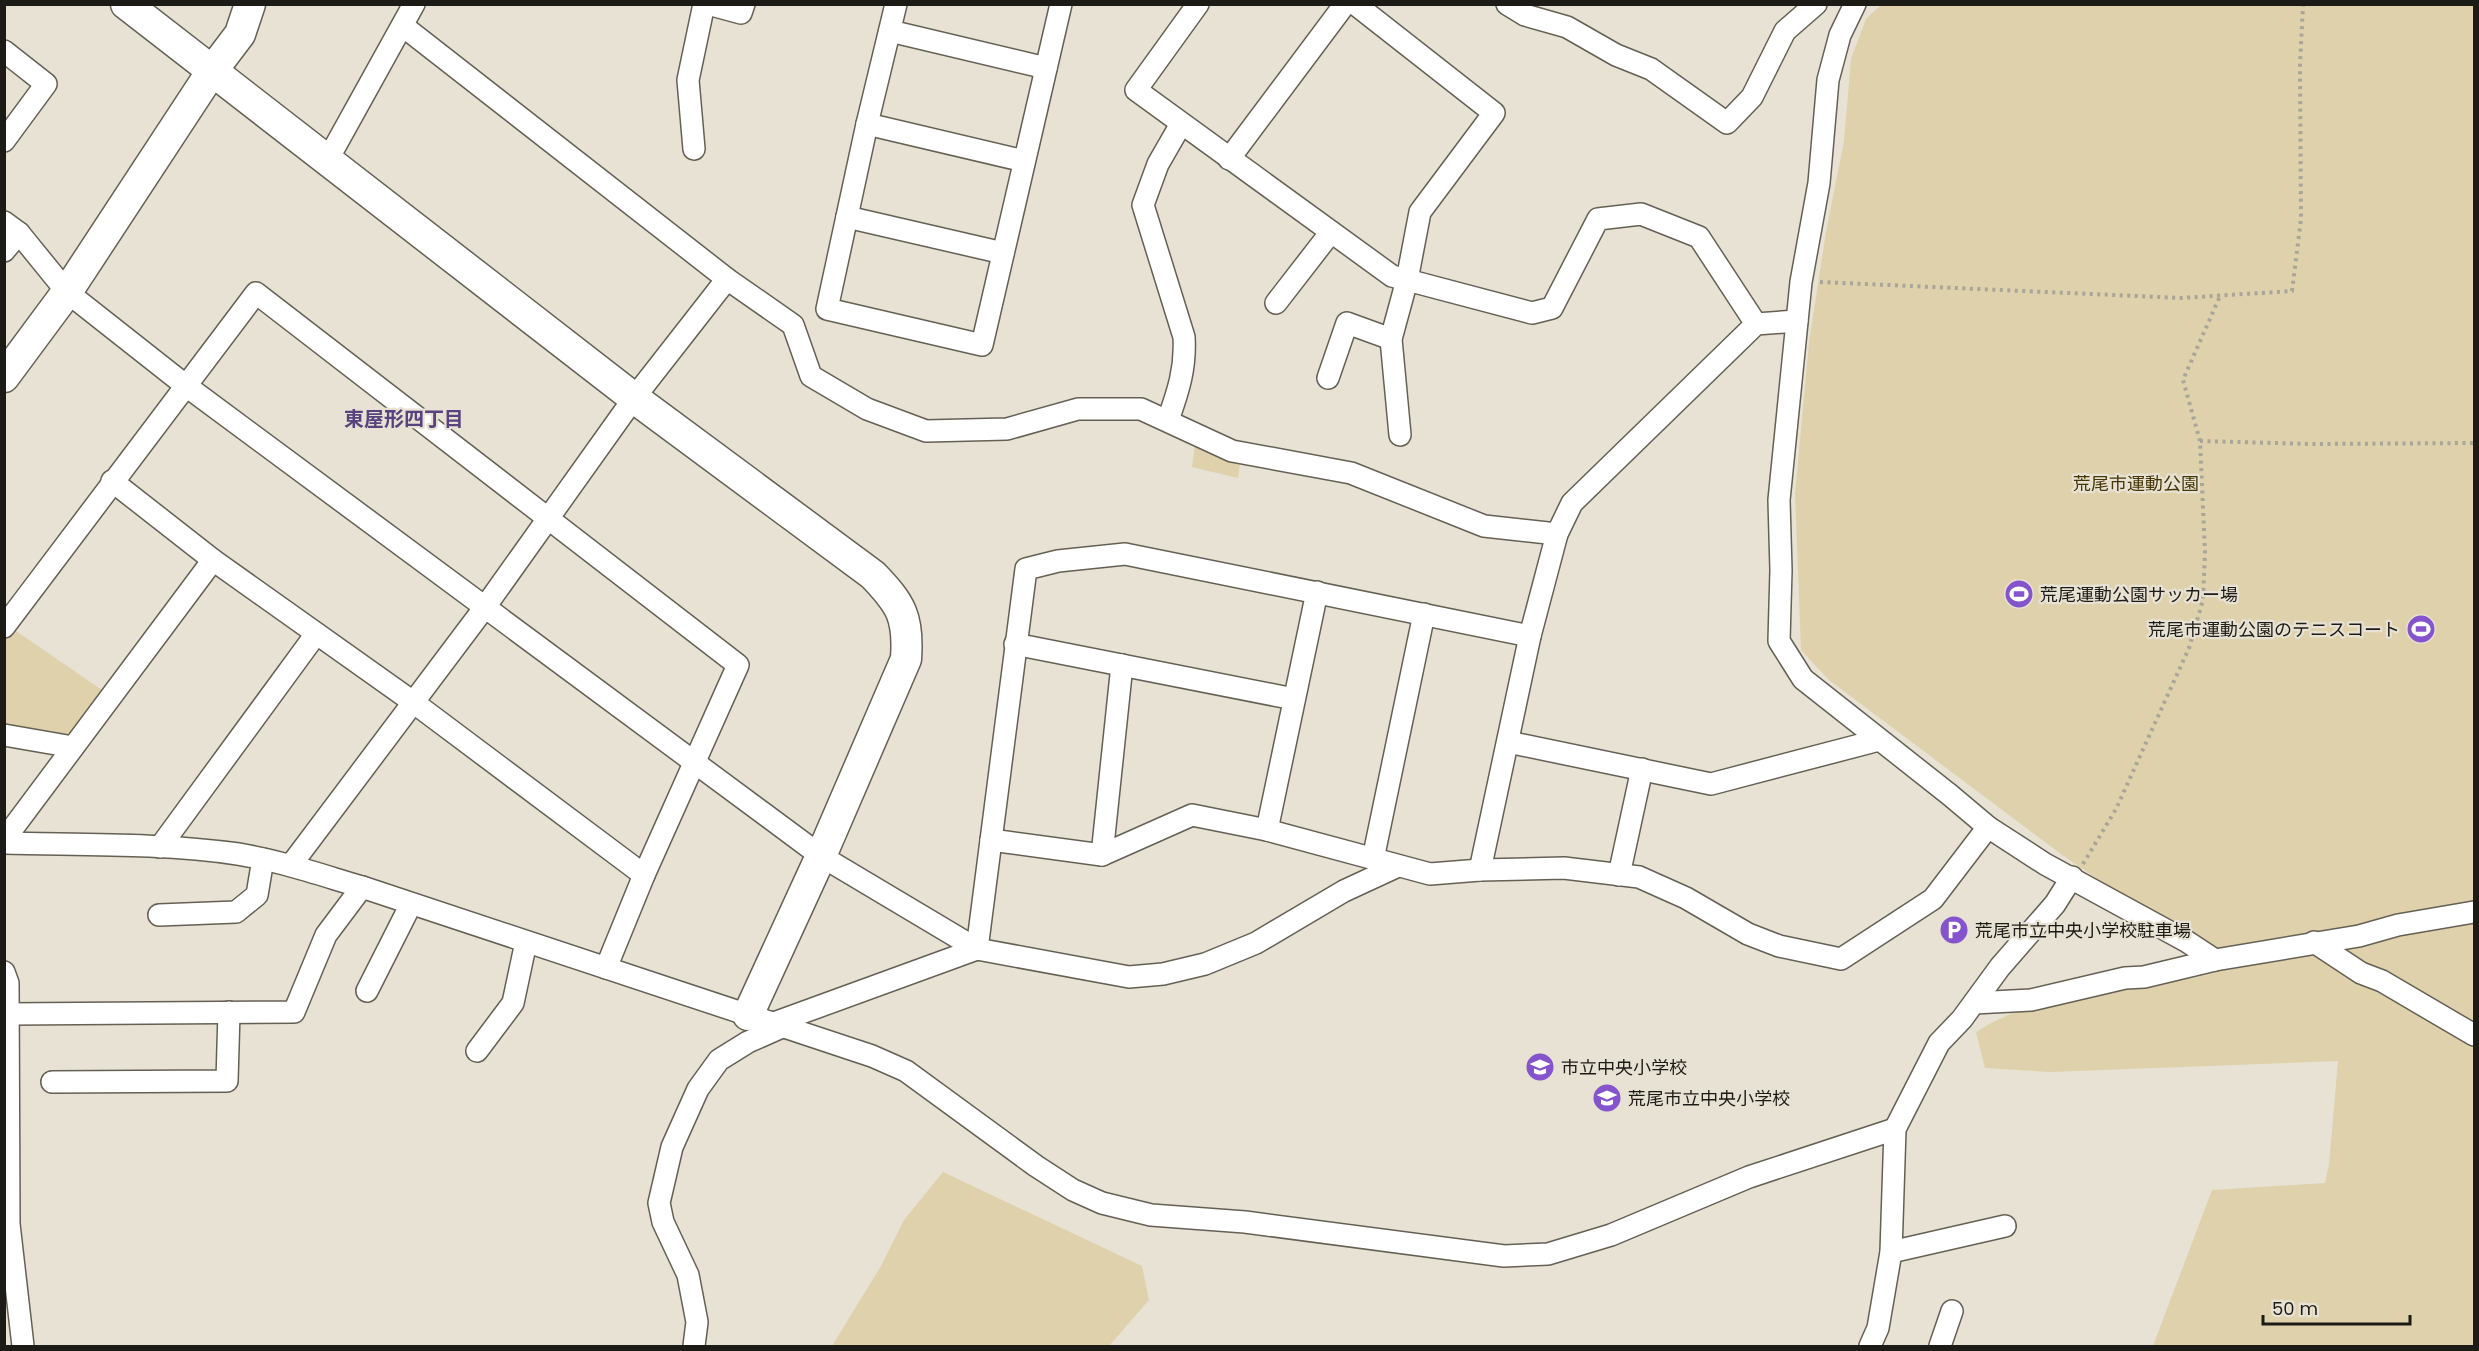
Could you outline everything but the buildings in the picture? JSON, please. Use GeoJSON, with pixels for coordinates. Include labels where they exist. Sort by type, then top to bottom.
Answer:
{"type":"FeatureCollection","features":[{"type":"Feature","properties":{"kind":"street"},"geometry":{"type":"LineString","coordinates":[[126,4],[634,398],[873,575],[900,607],[908,632],[906,659],[821,856],[767,1022],[748,1042],[719,1060],[698,1089],[672,1147],[659,1203],[663,1222],[688,1275],[697,1322],[694,1347]]}},
{"type":"Feature","properties":{"kind":"street"},"geometry":{"type":"LineString","coordinates":[[4,377],[67,292],[212,71],[240,34],[250,4]]}},
{"type":"Feature","properties":{"kind":"street"},"geometry":{"type":"LineString","coordinates":[[327,161],[414,4]]}},
{"type":"Feature","properties":{"kind":"street"},"geometry":{"type":"LineString","coordinates":[[694,149],[688,80],[706,4],[741,13],[744,4]]}},
{"type":"Feature","properties":{"kind":"street"},"geometry":{"type":"LineString","coordinates":[[896,4],[867,124],[827,309],[982,345],[1061,4]]}},
{"type":"Feature","properties":{"kind":"street"},"geometry":{"type":"LineString","coordinates":[[1229,159],[1345,4]]}},
{"type":"Feature","properties":{"kind":"street"},"geometry":{"type":"LineString","coordinates":[[1355,4],[1494,113],[1420,212],[1407,280],[1391,339],[1400,435]]}},
{"type":"Feature","properties":{"kind":"street"},"geometry":{"type":"LineString","coordinates":[[1507,4],[1525,15],[1567,27],[1616,56],[1651,69],[1728,123],[1752,97],[1785,31],[1816,4]]}},
{"type":"Feature","properties":{"kind":"street"},"geometry":{"type":"LineString","coordinates":[[1855,4],[1840,35],[1827,80],[1819,183],[1801,282],[1779,500],[1781,570],[1779,641],[1803,679],[1988,827],[2045,864],[2186,941],[2215,960]]}},
{"type":"Feature","properties":{"kind":"street"},"geometry":{"type":"LineString","coordinates":[[1192,6],[1136,90],[1392,276],[1532,313],[1552,308],[1599,219],[1641,214],[1699,237],[1756,324]]}},
{"type":"Feature","properties":{"kind":"street"},"geometry":{"type":"LineString","coordinates":[[403,26],[727,279],[793,326],[811,376],[867,410],[926,431],[1007,429],[1078,409],[1141,409],[1232,451],[1350,473],[1484,526],[1557,534]]}},
{"type":"Feature","properties":{"kind":"street"},"geometry":{"type":"LineString","coordinates":[[890,31],[1046,68]]}},
{"type":"Feature","properties":{"kind":"street"},"geometry":{"type":"LineString","coordinates":[[4,51],[46,84],[4,141]]}},
{"type":"Feature","properties":{"kind":"street"},"geometry":{"type":"LineString","coordinates":[[867,124],[1024,161]]}},
{"type":"Feature","properties":{"kind":"street"},"geometry":{"type":"LineString","coordinates":[[1168,420],[1182,381],[1186,358],[1184,337],[1143,205],[1158,164],[1180,124]]}},
{"type":"Feature","properties":{"kind":"street"},"geometry":{"type":"LineString","coordinates":[[847,217],[1003,253]]}},
{"type":"Feature","properties":{"kind":"street"},"geometry":{"type":"LineString","coordinates":[[12,227],[67,292],[185,385],[821,856],[977,949],[1129,977],[1162,974],[1205,964],[1256,943],[1344,891],[1398,866]]}},
{"type":"Feature","properties":{"kind":"street"},"geometry":{"type":"LineString","coordinates":[[4,251],[12,227]]}},
{"type":"Feature","properties":{"kind":"street"},"geometry":{"type":"LineString","coordinates":[[1276,303],[1331,232]]}},
{"type":"Feature","properties":{"kind":"street"},"geometry":{"type":"LineString","coordinates":[[291,865],[485,607],[634,398],[727,279]]}},
{"type":"Feature","properties":{"kind":"street"},"geometry":{"type":"LineString","coordinates":[[4,627],[256,292],[738,665],[644,875],[606,968]]}},
{"type":"Feature","properties":{"kind":"street"},"geometry":{"type":"LineString","coordinates":[[1480,870],[1530,636],[1557,534],[1572,503],[1756,324],[1797,321]]}},
{"type":"Feature","properties":{"kind":"street"},"geometry":{"type":"LineString","coordinates":[[1328,378],[1347,323],[1391,339]]}},
{"type":"Feature","properties":{"kind":"street"},"geometry":{"type":"LineString","coordinates":[[112,481],[213,560],[413,702],[644,875]]}},
{"type":"Feature","properties":{"kind":"street"},"geometry":{"type":"LineString","coordinates":[[977,949],[1026,569],[1058,561],[1125,554],[1530,636]]}},
{"type":"Feature","properties":{"kind":"street"},"geometry":{"type":"LineString","coordinates":[[4,841],[213,560]]}},
{"type":"Feature","properties":{"kind":"street"},"geometry":{"type":"LineString","coordinates":[[1267,830],[1317,592]]}},
{"type":"Feature","properties":{"kind":"street"},"geometry":{"type":"LineString","coordinates":[[1373,859],[1424,614]]}},
{"type":"Feature","properties":{"kind":"street"},"geometry":{"type":"LineString","coordinates":[[160,846],[316,634]]}},
{"type":"Feature","properties":{"kind":"street"},"geometry":{"type":"LineString","coordinates":[[1015,644],[1294,699]]}},
{"type":"Feature","properties":{"kind":"street"},"geometry":{"type":"LineString","coordinates":[[1101,855],[1122,665]]}},
{"type":"Feature","properties":{"kind":"street"},"geometry":{"type":"LineString","coordinates":[[4,735],[73,747]]}},
{"type":"Feature","properties":{"kind":"street"},"geometry":{"type":"LineString","coordinates":[[1508,742],[1711,784],[1879,740]]}},
{"type":"Feature","properties":{"kind":"street"},"geometry":{"type":"LineString","coordinates":[[1619,875],[1642,769]]}},
{"type":"Feature","properties":{"kind":"street"},"geometry":{"type":"LineString","coordinates":[[991,840],[1101,855],[1192,815],[1267,830],[1430,874],[1564,868],[1639,877],[1686,898],[1748,934],[1779,946],[1841,959],[1933,899],[1988,827]]}},
{"type":"Feature","properties":{"kind":"street"},"geometry":{"type":"LineString","coordinates":[[4,841],[160,846],[239,854],[291,865],[362,887],[872,1056],[906,1071],[1036,1166],[1073,1190],[1102,1203],[1151,1215],[1245,1222],[1504,1256],[1548,1254],[1611,1235],[1749,1177],[1894,1129]]}},
{"type":"Feature","properties":{"kind":"street"},"geometry":{"type":"LineString","coordinates":[[159,915],[236,912],[257,895],[263,860]]}},
{"type":"Feature","properties":{"kind":"street"},"geometry":{"type":"LineString","coordinates":[[1870,1347],[1878,1328],[1890,1252],[1894,1129],[1939,1043],[2055,904],[2072,877]]}},
{"type":"Feature","properties":{"kind":"street"},"geometry":{"type":"LineString","coordinates":[[8,1014],[294,1012],[326,935],[362,887]]}},
{"type":"Feature","properties":{"kind":"street"},"geometry":{"type":"LineString","coordinates":[[367,991],[411,904]]}},
{"type":"Feature","properties":{"kind":"street"},"geometry":{"type":"LineString","coordinates":[[1974,1003],[2031,1000],[2215,960],[2359,936],[2398,925],[2475,912]]}},
{"type":"Feature","properties":{"kind":"street"},"geometry":{"type":"LineString","coordinates":[[477,1051],[513,1003],[526,942]]}},
{"type":"Feature","properties":{"kind":"street"},"geometry":{"type":"LineString","coordinates":[[2314,942],[2361,972],[2382,981],[2475,1035]]}},
{"type":"Feature","properties":{"kind":"street"},"geometry":{"type":"LineString","coordinates":[[767,1022],[977,949]]}},
{"type":"Feature","properties":{"kind":"street"},"geometry":{"type":"LineString","coordinates":[[4,972],[8,983],[9,1224],[23,1347]]}},
{"type":"Feature","properties":{"kind":"street"},"geometry":{"type":"LineString","coordinates":[[52,1082],[227,1081],[229,1012]]}},
{"type":"Feature","properties":{"kind":"street"},"geometry":{"type":"LineString","coordinates":[[1890,1252],[2005,1226]]}},
{"type":"Feature","properties":{"kind":"street"},"geometry":{"type":"LineString","coordinates":[[1940,1347],[1952,1311]]}},
{"type":"Feature","properties":{"kind":"path"},"geometry":{"type":"LineString","coordinates":[[1817,274],[1816,282],[2181,298],[2292,291],[2301,219],[2300,66],[2303,4]]}},
{"type":"Feature","properties":{"kind":"path"},"geometry":{"type":"LineString","coordinates":[[2072,877],[2089,856],[2116,809],[2192,638],[2203,600],[2201,589],[2205,552],[2200,441],[2183,380],[2220,296]]}},
{"type":"Feature","properties":{"kind":"path"},"geometry":{"type":"LineString","coordinates":[[2200,441],[2312,444],[2475,443]]}},
{"type":"Feature","properties":{"kind":"green space","name":"荒尾市運動公園"},"geometry":{"type":"Polygon","coordinates":[[[1881,5],[2474,5],[2474,1346],[2153,1346],[2212,1190],[2325,1183],[2329,1164],[2338,1061],[2050,1072],[1985,1068],[1976,1032],[2004,1017],[2032,1006],[2062,999],[2185,980],[2215,973],[2210,944],[2116,892],[2061,854],[1829,680],[1801,650],[1795,494],[1809,343],[1826,232],[1844,141],[1851,59],[1866,19],[1881,5]]]}},
{"type":"Feature","properties":{"kind":"green space"},"geometry":{"type":"Polygon","coordinates":[[[1195,445],[1219,457],[1240,462],[1238,478],[1192,467],[1195,445]]]}},
{"type":"Feature","properties":{"kind":"green space"},"geometry":{"type":"Polygon","coordinates":[[[13,629],[105,692],[69,738],[5,724],[5,641],[13,629]]]}},
{"type":"Feature","properties":{"kind":"green space"},"geometry":{"type":"Polygon","coordinates":[[[943,1172],[1142,1266],[1149,1300],[1109,1346],[832,1346],[881,1266],[904,1220],[943,1172]]]}},
{"type":"Feature","properties":{"kind":"place","name":"荒尾運動公園サッカー場"},"geometry":{"type":"Point","coordinates":[2019,594]}},
{"type":"Feature","properties":{"kind":"place","name":"荒尾市運動公園のテニスコート"},"geometry":{"type":"Point","coordinates":[2421,629]}},
{"type":"Feature","properties":{"kind":"place","name":"荒尾市立中央小学校駐車場"},"geometry":{"type":"Point","coordinates":[1954,930]}},
{"type":"Feature","properties":{"kind":"place","name":"市立中央小学校"},"geometry":{"type":"Point","coordinates":[1540,1067]}},
{"type":"Feature","properties":{"kind":"place","name":"荒尾市立中央小学校"},"geometry":{"type":"Point","coordinates":[1607,1098]}},
{"type":"Feature","properties":{"kind":"district","name":"東屋形四丁目"},"geometry":{"type":"Point","coordinates":[404,419]}}]}
